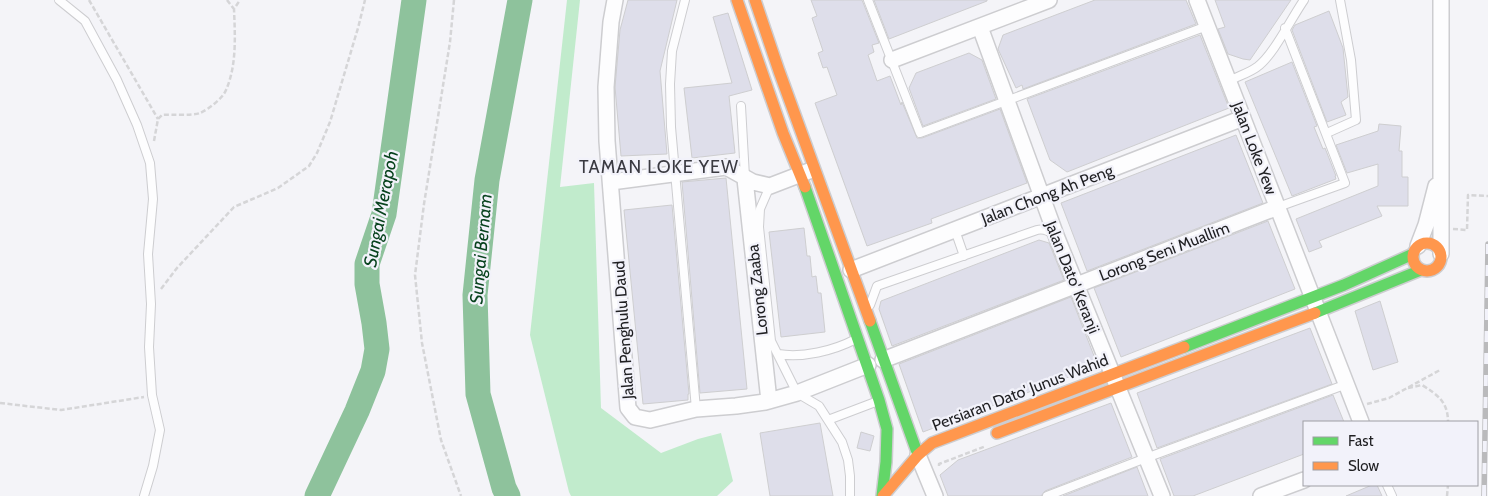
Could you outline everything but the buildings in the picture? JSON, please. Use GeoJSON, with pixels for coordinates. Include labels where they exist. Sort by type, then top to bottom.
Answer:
{"type":"FeatureCollection","features":[{"type":"Feature","properties":{"kind":"main road"},"geometry":{"type":"LineString","coordinates":[[736,0],[783,133],[801,175],[880,400],[887,429],[882,496]]}},
{"type":"Feature","properties":{"kind":"main road"},"geometry":{"type":"LineString","coordinates":[[755,0],[918,455]]}},
{"type":"Feature","properties":{"kind":"main road"},"geometry":{"type":"LineString","coordinates":[[1422,243],[1432,243],[1436,245],[1441,254],[1441,263],[1434,270],[1421,270],[1414,263],[1415,250],[1422,243]]}},
{"type":"Feature","properties":{"kind":"main road","name":"Persiaran Dato' Junus Wahid"},"geometry":{"type":"LineString","coordinates":[[918,455],[932,444],[1344,285],[1415,250]]}},
{"type":"Feature","properties":{"kind":"main road","name":"Persiaran Dato' Junus Wahid"},"geometry":{"type":"LineString","coordinates":[[991,436],[1421,270]]}},
{"type":"Feature","properties":{"kind":"main road"},"geometry":{"type":"LineString","coordinates":[[887,429],[918,455]]}},
{"type":"Feature","properties":{"kind":"main road"},"geometry":{"type":"LineString","coordinates":[[882,496],[918,455]]}},
{"type":"Feature","properties":{"kind":"main road","name":"Persiaran Dato' Junus Wahid"},"geometry":{"type":"LineString","coordinates":[[918,455],[936,456]]}},
{"type":"Feature","properties":{"kind":"street","name":"Jalan Penghulu Daud"},"geometry":{"type":"LineString","coordinates":[[615,0],[611,22],[606,87],[607,141],[628,408],[634,417],[650,420],[696,409],[769,401],[797,393],[868,365]]}},
{"type":"Feature","properties":{"kind":"street"},"geometry":{"type":"LineString","coordinates":[[892,60],[980,28],[1049,0]]}},
{"type":"Feature","properties":{"kind":"street","name":"Jalan Loke Yew"},"geometry":{"type":"LineString","coordinates":[[1197,0],[1358,415]]}},
{"type":"Feature","properties":{"kind":"street"},"geometry":{"type":"LineString","coordinates":[[1441,0],[1441,254]]}},
{"type":"Feature","properties":{"kind":"street","name":"Jalan Dato' Keranji"},"geometry":{"type":"LineString","coordinates":[[980,28],[1057,238],[1162,496]]}},
{"type":"Feature","properties":{"kind":"street","name":"Jalan Chong Ah Peng"},"geometry":{"type":"LineString","coordinates":[[851,270],[1243,118]]}},
{"type":"Feature","properties":{"kind":"street"},"geometry":{"type":"LineString","coordinates":[[611,182],[726,167],[745,179],[770,186],[816,168]]}},
{"type":"Feature","properties":{"kind":"street"},"geometry":{"type":"LineString","coordinates":[[1415,250],[1426,225],[1441,173]]}},
{"type":"Feature","properties":{"kind":"street","name":"Lorong Zaaba"},"geometry":{"type":"LineString","coordinates":[[745,179],[769,401]]}},
{"type":"Feature","properties":{"kind":"street","name":"Lorong Seni Muallim"},"geometry":{"type":"LineString","coordinates":[[883,360],[1278,207]]}},
{"type":"Feature","properties":{"kind":"street"},"geometry":{"type":"LineString","coordinates":[[918,455],[935,496]]}},
{"type":"Feature","properties":{"kind":"street"},"geometry":{"type":"LineString","coordinates":[[1268,495],[1303,480]]}},
{"type":"Feature","properties":{"kind":"lane"},"geometry":{"type":"LineString","coordinates":[[59,0],[85,21],[117,80],[137,125],[150,163],[153,198],[148,254],[151,304],[150,347],[152,395],[160,430],[153,466],[144,496]]}},
{"type":"Feature","properties":{"kind":"lane"},"geometry":{"type":"LineString","coordinates":[[685,0],[672,51],[670,84],[671,126],[696,409]]}},
{"type":"Feature","properties":{"kind":"lane"},"geometry":{"type":"LineString","coordinates":[[868,0],[920,133],[1207,26]]}},
{"type":"Feature","properties":{"kind":"lane"},"geometry":{"type":"LineString","coordinates":[[1229,81],[1256,68],[1262,63],[1304,0]]}},
{"type":"Feature","properties":{"kind":"lane"},"geometry":{"type":"LineString","coordinates":[[1327,133],[1356,120],[1351,60],[1340,0]]}},
{"type":"Feature","properties":{"kind":"lane"},"geometry":{"type":"LineString","coordinates":[[1278,207],[1345,183],[1286,28]]}},
{"type":"Feature","properties":{"kind":"lane"},"geometry":{"type":"LineString","coordinates":[[741,106],[745,179]]}},
{"type":"Feature","properties":{"kind":"lane"},"geometry":{"type":"LineString","coordinates":[[770,186],[760,209],[759,227],[771,341],[797,393],[819,406],[842,442],[848,460],[850,496]]}},
{"type":"Feature","properties":{"kind":"lane"},"geometry":{"type":"LineString","coordinates":[[867,313],[877,286],[1042,229],[1050,232],[1057,238]]}},
{"type":"Feature","properties":{"kind":"lane"},"geometry":{"type":"LineString","coordinates":[[955,230],[964,256]]}},
{"type":"Feature","properties":{"kind":"lane"},"geometry":{"type":"LineString","coordinates":[[778,354],[792,356],[833,349],[858,338]]}},
{"type":"Feature","properties":{"kind":"lane"},"geometry":{"type":"LineString","coordinates":[[1047,496],[1347,384]]}},
{"type":"Feature","properties":{"kind":"lane"},"geometry":{"type":"LineString","coordinates":[[828,420],[880,400]]}},
{"type":"Feature","properties":{"kind":"path"},"geometry":{"type":"LineString","coordinates":[[89,0],[158,118],[150,163]]}},
{"type":"Feature","properties":{"kind":"path"},"geometry":{"type":"LineString","coordinates":[[158,118],[162,115],[199,113],[226,92],[233,67],[235,35],[234,9],[227,0]]}},
{"type":"Feature","properties":{"kind":"path"},"geometry":{"type":"LineString","coordinates":[[234,9],[240,0]]}},
{"type":"Feature","properties":{"kind":"path"},"geometry":{"type":"LineString","coordinates":[[151,304],[177,268],[234,207],[278,188],[309,166],[317,153],[330,122],[365,0]]}},
{"type":"Feature","properties":{"kind":"path"},"geometry":{"type":"LineString","coordinates":[[454,0],[450,42],[424,204],[415,275],[422,343],[441,440],[461,496]]}},
{"type":"Feature","properties":{"kind":"path"},"geometry":{"type":"LineString","coordinates":[[1442,228],[1466,230],[1468,195],[1488,196]]}},
{"type":"Feature","properties":{"kind":"path"},"geometry":{"type":"LineString","coordinates":[[1358,415],[1440,370]]}},
{"type":"Feature","properties":{"kind":"path"},"geometry":{"type":"LineString","coordinates":[[1402,390],[1422,385],[1440,397],[1448,413],[1448,421]]}},
{"type":"Feature","properties":{"kind":"path"},"geometry":{"type":"LineString","coordinates":[[0,403],[61,410],[113,403],[152,395]]}},
{"type":"Feature","properties":{"kind":"green space"},"geometry":{"type":"Polygon","coordinates":[[[567,0],[580,0],[560,187],[594,183],[601,408],[661,453],[698,439],[721,433],[733,481],[717,496],[571,496],[569,492],[530,335],[567,0]]]}},
{"type":"Feature","properties":{"kind":"waterway","name":"Sungai Merapoh"},"geometry":{"type":"LineString","coordinates":[[317,496],[357,411],[373,371],[377,349],[367,284],[367,264],[384,214],[414,0]]}},
{"type":"Feature","properties":{"kind":"waterway","name":"Sungai Bernam"},"geometry":{"type":"LineString","coordinates":[[508,496],[504,488],[478,394],[475,295],[487,180],[520,0]]}},
{"type":"Feature","properties":{"kind":"railway"},"geometry":{"type":"LineString","coordinates":[[1484,496],[1488,244]]}},
{"type":"Feature","properties":{"kind":"traffic: fast"},"geometry":{"type":"LineString","coordinates":[[805,187],[879,400],[887,429],[882,496]]}},
{"type":"Feature","properties":{"kind":"traffic: fast"},"geometry":{"type":"LineString","coordinates":[[1184,347],[1344,285],[1413,254]]}},
{"type":"Feature","properties":{"kind":"traffic: fast"},"geometry":{"type":"LineString","coordinates":[[1315,313],[1421,270]]}},
{"type":"Feature","properties":{"kind":"traffic: fast"},"geometry":{"type":"LineString","coordinates":[[870,321],[918,455]]}},
{"type":"Feature","properties":{"kind":"traffic: slow"},"geometry":{"type":"LineString","coordinates":[[737,0],[783,133],[805,187]]}},
{"type":"Feature","properties":{"kind":"traffic: slow"},"geometry":{"type":"LineString","coordinates":[[755,0],[870,321]]}},
{"type":"Feature","properties":{"kind":"traffic: slow"},"geometry":{"type":"LineString","coordinates":[[1427,243],[1437,247],[1441,257],[1437,267],[1427,271],[1417,267],[1413,257],[1417,247],[1427,243]]}},
{"type":"Feature","properties":{"kind":"traffic: slow"},"geometry":{"type":"LineString","coordinates":[[997,433],[1315,313]]}},
{"type":"Feature","properties":{"kind":"traffic: slow"},"geometry":{"type":"LineString","coordinates":[[883,496],[918,455],[932,443],[1184,347]]}},
{"type":"Feature","properties":{"kind":"district","name":"TAMAN LOKE YEW"},"geometry":{"type":"Point","coordinates":[659,167]}}]}
